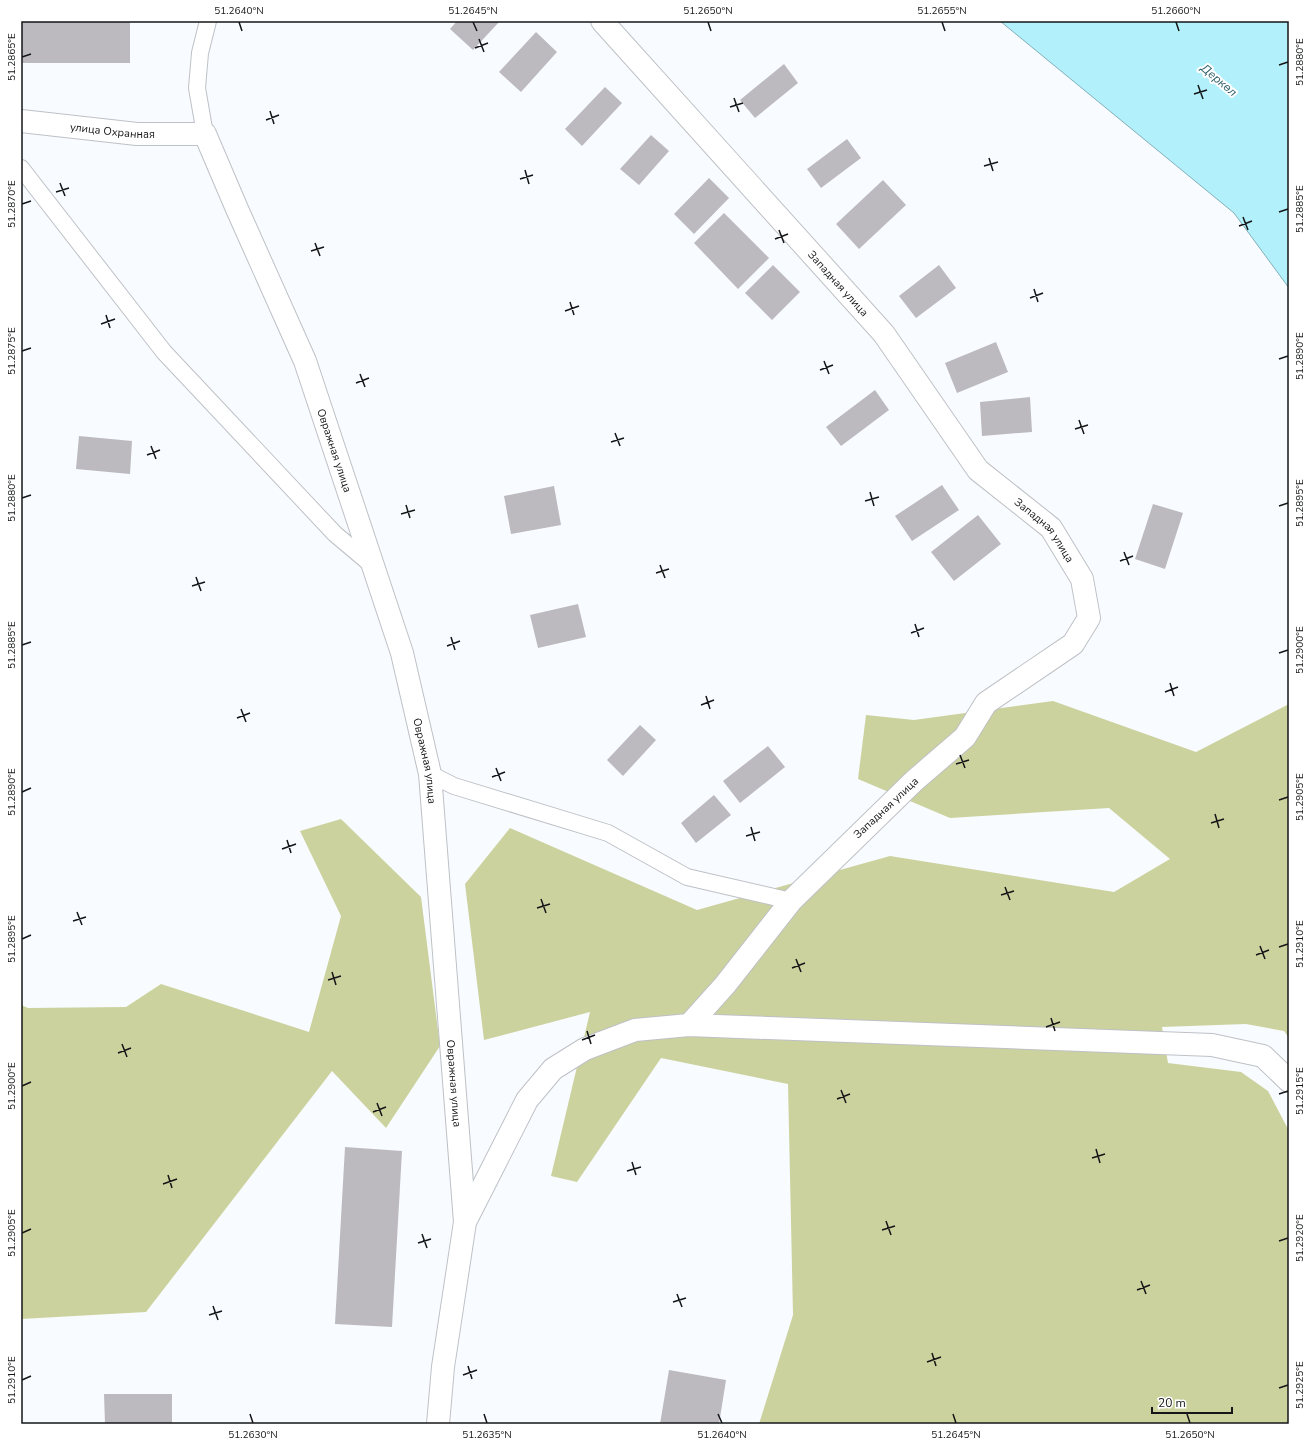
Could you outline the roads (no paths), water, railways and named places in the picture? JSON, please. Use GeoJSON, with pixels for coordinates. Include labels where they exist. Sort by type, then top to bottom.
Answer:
{"type":"FeatureCollection","features":[{"type":"Feature","properties":{"kind":"street","name":"Западная улица"},"geometry":{"type":"LineString","coordinates":[[602,21],[884,334],[978,470],[1051,528],[1082,579],[1089,618],[1073,644],[986,703],[965,737],[903,792],[791,901],[725,985],[689,1025]]}},
{"type":"Feature","properties":{"kind":"street","name":"улица Охранная"},"geometry":{"type":"LineString","coordinates":[[21,121],[137,134],[205,134]]}},
{"type":"Feature","properties":{"kind":"street","name":"Овражная улица"},"geometry":{"type":"LineString","coordinates":[[205,134],[305,361],[402,652],[430,774],[465,1222],[443,1367],[438,1424]]}},
{"type":"Feature","properties":{"kind":"street"},"geometry":{"type":"LineString","coordinates":[[465,1222],[528,1100],[552,1069],[585,1049],[635,1030],[689,1025],[1212,1045],[1263,1056],[1289,1081]]}},
{"type":"Feature","properties":{"kind":"lane"},"geometry":{"type":"LineString","coordinates":[[205,134],[197,88],[200,53],[208,21]]}},
{"type":"Feature","properties":{"kind":"lane"},"geometry":{"type":"LineString","coordinates":[[21,168],[164,352],[335,534],[373,566]]}},
{"type":"Feature","properties":{"kind":"lane"},"geometry":{"type":"LineString","coordinates":[[430,774],[454,786],[608,833],[687,877],[791,901]]}},
{"type":"Feature","properties":{"kind":"water","name":"Деркөл"},"geometry":{"type":"Polygon","coordinates":[[[1000,21],[1289,21],[1289,288],[1234,213],[1000,21]]]}}]}
